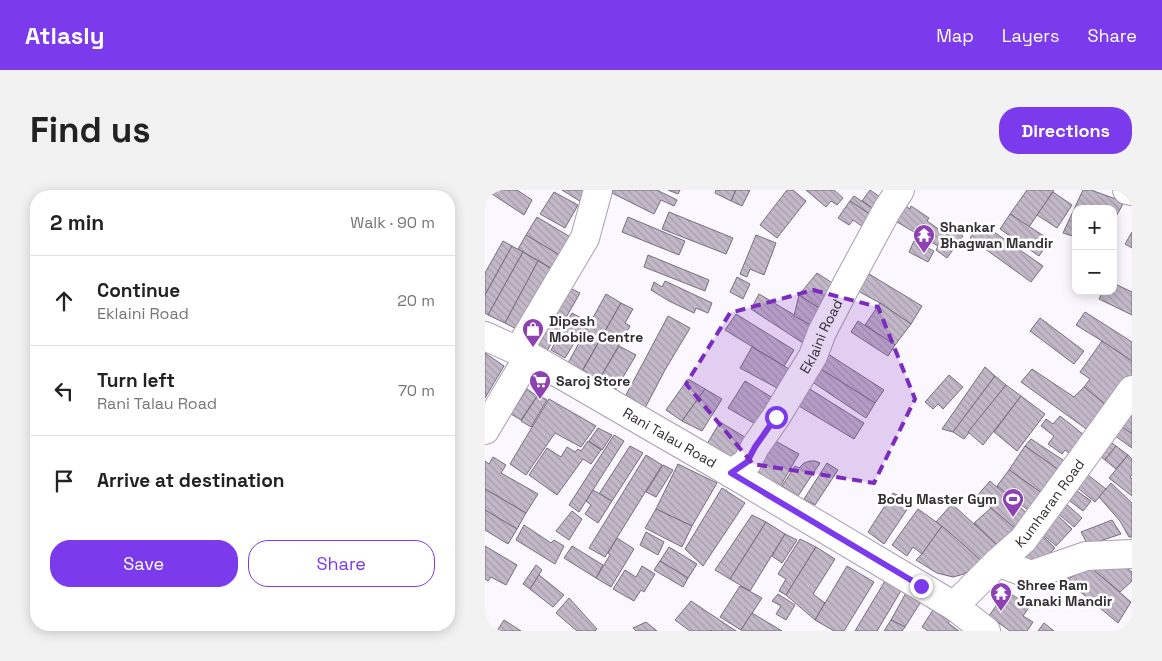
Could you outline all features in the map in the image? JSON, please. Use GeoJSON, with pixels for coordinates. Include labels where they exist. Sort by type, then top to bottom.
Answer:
{"type":"FeatureCollection","features":[{"type":"Feature","properties":{"kind":"street"},"geometry":{"type":"LineString","coordinates":[[485,430],[585,238],[599,190]]}},
{"type":"Feature","properties":{"kind":"street","name":"Eklaini Road"},"geometry":{"type":"LineString","coordinates":[[731,473],[747,462],[813,356],[822,332],[843,291],[900,190]]}},
{"type":"Feature","properties":{"kind":"street"},"geometry":{"type":"LineString","coordinates":[[1127,190],[1132,191]]}},
{"type":"Feature","properties":{"kind":"street","name":"Rani Talau Road"},"geometry":{"type":"LineString","coordinates":[[485,336],[524,354],[731,473],[954,606],[985,631]]}},
{"type":"Feature","properties":{"kind":"street","name":"Kumharan Road"},"geometry":{"type":"LineString","coordinates":[[954,606],[1023,540],[1132,390]]}},
{"type":"Feature","properties":{"kind":"street"},"geometry":{"type":"LineString","coordinates":[[998,562],[1031,575],[1086,556],[1132,554]]}},
{"type":"Feature","properties":{"kind":"highlighted area"},"geometry":{"type":"Polygon","coordinates":[[[813,290],[878,307],[915,399],[874,483],[753,464],[686,384],[730,313],[813,290]]]}},
{"type":"Feature","properties":{"kind":"building"},"geometry":{"type":"Polygon","coordinates":[[[490,190],[517,190],[532,200],[524,215],[489,192],[490,190]]]}},
{"type":"Feature","properties":{"kind":"building"},"geometry":{"type":"Polygon","coordinates":[[[562,190],[592,190],[586,205],[562,190]]]}},
{"type":"Feature","properties":{"kind":"building"},"geometry":{"type":"Polygon","coordinates":[[[613,190],[657,190],[677,200],[674,206],[661,200],[654,214],[612,193],[613,190]]]}},
{"type":"Feature","properties":{"kind":"building"},"geometry":{"type":"Polygon","coordinates":[[[668,190],[680,190],[678,194],[668,190]]]}},
{"type":"Feature","properties":{"kind":"building"},"geometry":{"type":"Polygon","coordinates":[[[716,190],[736,190],[731,201],[715,193],[716,190]]]}},
{"type":"Feature","properties":{"kind":"building"},"geometry":{"type":"Polygon","coordinates":[[[736,190],[750,190],[742,206],[731,201],[736,190]]]}},
{"type":"Feature","properties":{"kind":"building"},"geometry":{"type":"Polygon","coordinates":[[[787,190],[793,190],[806,201],[777,238],[760,225],[787,190]]]}},
{"type":"Feature","properties":{"kind":"building"},"geometry":{"type":"Polygon","coordinates":[[[806,190],[834,190],[843,198],[837,205],[831,201],[826,207],[806,190]]]}},
{"type":"Feature","properties":{"kind":"building"},"geometry":{"type":"Polygon","coordinates":[[[870,190],[886,201],[878,212],[862,201],[870,190]]]}},
{"type":"Feature","properties":{"kind":"building"},"geometry":{"type":"Polygon","coordinates":[[[1027,190],[1054,190],[1029,227],[1010,214],[1027,190]]]}},
{"type":"Feature","properties":{"kind":"building"},"geometry":{"type":"Polygon","coordinates":[[[1083,190],[1091,190],[1124,202],[1117,215],[1117,205],[1076,205],[1083,190]]]}},
{"type":"Feature","properties":{"kind":"building"},"geometry":{"type":"Polygon","coordinates":[[[554,192],[578,205],[565,228],[540,214],[554,192]]]}},
{"type":"Feature","properties":{"kind":"building"},"geometry":{"type":"Polygon","coordinates":[[[1053,192],[1072,205],[1057,228],[1037,215],[1053,192]]]}},
{"type":"Feature","properties":{"kind":"building"},"geometry":{"type":"Polygon","coordinates":[[[854,196],[878,212],[877,219],[850,201],[854,196]]]}},
{"type":"Feature","properties":{"kind":"building"},"geometry":{"type":"Polygon","coordinates":[[[850,201],[877,219],[869,231],[853,220],[849,225],[838,218],[850,201]]]}},
{"type":"Feature","properties":{"kind":"building"},"geometry":{"type":"Polygon","coordinates":[[[902,203],[910,209],[911,206],[929,218],[927,221],[947,235],[951,228],[963,236],[947,258],[936,250],[938,246],[892,219],[902,203]]]}},
{"type":"Feature","properties":{"kind":"building"},"geometry":{"type":"Polygon","coordinates":[[[669,212],[733,238],[726,254],[662,229],[669,212]]]}},
{"type":"Feature","properties":{"kind":"building"},"geometry":{"type":"Polygon","coordinates":[[[1010,214],[1050,240],[1039,256],[1000,229],[1010,214]]]}},
{"type":"Feature","properties":{"kind":"building"},"geometry":{"type":"Polygon","coordinates":[[[1072,214],[1072,236],[1063,233],[1072,214]]]}},
{"type":"Feature","properties":{"kind":"building"},"geometry":{"type":"Polygon","coordinates":[[[537,217],[577,241],[566,259],[526,235],[537,217]]]}},
{"type":"Feature","properties":{"kind":"building"},"geometry":{"type":"Polygon","coordinates":[[[628,217],[685,241],[679,255],[622,232],[628,217]]]}},
{"type":"Feature","properties":{"kind":"building"},"geometry":{"type":"Polygon","coordinates":[[[981,223],[1043,266],[1031,282],[970,238],[981,223]]]}},
{"type":"Feature","properties":{"kind":"building"},"geometry":{"type":"Polygon","coordinates":[[[1132,232],[1132,248],[1125,244],[1132,232]]]}},
{"type":"Feature","properties":{"kind":"building"},"geometry":{"type":"Polygon","coordinates":[[[526,235],[566,259],[558,272],[518,249],[526,235]]]}},
{"type":"Feature","properties":{"kind":"building"},"geometry":{"type":"Polygon","coordinates":[[[756,235],[776,243],[764,275],[750,269],[747,277],[740,274],[756,235]]]}},
{"type":"Feature","properties":{"kind":"building"},"geometry":{"type":"Polygon","coordinates":[[[503,241],[512,246],[485,295],[485,273],[503,241]]]}},
{"type":"Feature","properties":{"kind":"building"},"geometry":{"type":"Polygon","coordinates":[[[914,241],[934,251],[928,262],[909,252],[914,241]]]}},
{"type":"Feature","properties":{"kind":"building"},"geometry":{"type":"Polygon","coordinates":[[[512,246],[523,252],[488,315],[485,313],[485,295],[512,246]]]}},
{"type":"Feature","properties":{"kind":"building"},"geometry":{"type":"Polygon","coordinates":[[[523,252],[538,261],[505,323],[488,315],[523,252]]]}},
{"type":"Feature","properties":{"kind":"building"},"geometry":{"type":"Polygon","coordinates":[[[648,255],[709,280],[705,291],[644,267],[648,255]]]}},
{"type":"Feature","properties":{"kind":"building"},"geometry":{"type":"Polygon","coordinates":[[[538,261],[558,272],[524,333],[505,323],[538,261]]]}},
{"type":"Feature","properties":{"kind":"building"},"geometry":{"type":"Polygon","coordinates":[[[817,273],[837,286],[822,310],[799,295],[817,273]]]}},
{"type":"Feature","properties":{"kind":"building"},"geometry":{"type":"Polygon","coordinates":[[[869,274],[922,306],[911,324],[858,291],[869,274]]]}},
{"type":"Feature","properties":{"kind":"building"},"geometry":{"type":"Polygon","coordinates":[[[737,277],[750,284],[743,299],[730,292],[737,277]]]}},
{"type":"Feature","properties":{"kind":"building"},"geometry":{"type":"Polygon","coordinates":[[[665,281],[712,303],[708,313],[696,308],[694,313],[651,290],[654,282],[662,287],[665,281]]]}},
{"type":"Feature","properties":{"kind":"building"},"geometry":{"type":"Polygon","coordinates":[[[1117,285],[1132,292],[1132,315],[1099,299],[1101,295],[1117,295],[1117,285]]]}},
{"type":"Feature","properties":{"kind":"building"},"geometry":{"type":"Polygon","coordinates":[[[566,286],[580,293],[543,358],[529,350],[566,286]]]}},
{"type":"Feature","properties":{"kind":"building"},"geometry":{"type":"Polygon","coordinates":[[[606,294],[621,303],[582,371],[568,363],[606,294]]]}},
{"type":"Feature","properties":{"kind":"building"},"geometry":{"type":"Polygon","coordinates":[[[759,294],[818,329],[806,345],[751,309],[759,294]]]}},
{"type":"Feature","properties":{"kind":"building"},"geometry":{"type":"Polygon","coordinates":[[[799,295],[822,310],[818,329],[794,316],[799,295]]]}},
{"type":"Feature","properties":{"kind":"building"},"geometry":{"type":"Polygon","coordinates":[[[621,303],[633,309],[625,323],[630,326],[599,380],[583,370],[621,303]]]}},
{"type":"Feature","properties":{"kind":"building"},"geometry":{"type":"Polygon","coordinates":[[[880,303],[911,324],[895,345],[865,325],[880,303]]]}},
{"type":"Feature","properties":{"kind":"building"},"geometry":{"type":"Polygon","coordinates":[[[1085,312],[1132,342],[1132,361],[1076,325],[1085,312]]]}},
{"type":"Feature","properties":{"kind":"building"},"geometry":{"type":"Polygon","coordinates":[[[572,313],[590,323],[579,342],[576,340],[565,358],[551,350],[572,313]]]}},
{"type":"Feature","properties":{"kind":"building"},"geometry":{"type":"Polygon","coordinates":[[[736,314],[794,350],[784,366],[725,330],[736,314]]]}},
{"type":"Feature","properties":{"kind":"building"},"geometry":{"type":"Polygon","coordinates":[[[668,316],[690,328],[645,408],[626,395],[668,316]]]}},
{"type":"Feature","properties":{"kind":"building"},"geometry":{"type":"Polygon","coordinates":[[[1040,318],[1084,351],[1074,364],[1030,331],[1040,318]]]}},
{"type":"Feature","properties":{"kind":"building"},"geometry":{"type":"Polygon","coordinates":[[[858,321],[895,345],[888,356],[851,332],[858,321]]]}},
{"type":"Feature","properties":{"kind":"building"},"geometry":{"type":"Polygon","coordinates":[[[1102,341],[1132,361],[1132,379],[1111,409],[1084,387],[1090,379],[1080,372],[1102,341]]]}},
{"type":"Feature","properties":{"kind":"building"},"geometry":{"type":"Polygon","coordinates":[[[619,346],[636,355],[616,389],[599,380],[619,346]]]}},
{"type":"Feature","properties":{"kind":"building"},"geometry":{"type":"Polygon","coordinates":[[[752,347],[789,369],[779,389],[740,368],[752,347]]]}},
{"type":"Feature","properties":{"kind":"building"},"geometry":{"type":"Polygon","coordinates":[[[825,352],[884,390],[875,403],[816,366],[825,352]]]}},
{"type":"Feature","properties":{"kind":"building"},"geometry":{"type":"Polygon","coordinates":[[[485,353],[504,366],[485,398],[485,353]]]}},
{"type":"Feature","properties":{"kind":"building"},"geometry":{"type":"Polygon","coordinates":[[[816,366],[875,403],[866,418],[808,379],[816,366]]]}},
{"type":"Feature","properties":{"kind":"building"},"geometry":{"type":"Polygon","coordinates":[[[985,367],[995,376],[953,432],[942,429],[985,367]]]}},
{"type":"Feature","properties":{"kind":"building"},"geometry":{"type":"Polygon","coordinates":[[[1032,369],[1074,397],[1084,387],[1111,409],[1092,433],[1021,382],[1032,369]]]}},
{"type":"Feature","properties":{"kind":"building"},"geometry":{"type":"Polygon","coordinates":[[[949,375],[963,387],[943,409],[938,404],[933,409],[925,402],[949,375]]]}},
{"type":"Feature","properties":{"kind":"building"},"geometry":{"type":"Polygon","coordinates":[[[995,376],[1006,385],[964,439],[953,432],[995,376]]]}},
{"type":"Feature","properties":{"kind":"building"},"geometry":{"type":"Polygon","coordinates":[[[688,379],[705,389],[682,421],[666,410],[688,379]]]}},
{"type":"Feature","properties":{"kind":"building"},"geometry":{"type":"Polygon","coordinates":[[[745,381],[773,398],[757,425],[728,408],[745,381]]]}},
{"type":"Feature","properties":{"kind":"building"},"geometry":{"type":"Polygon","coordinates":[[[1006,385],[1021,396],[983,445],[968,432],[1006,385]]]}},
{"type":"Feature","properties":{"kind":"building"},"geometry":{"type":"Polygon","coordinates":[[[805,386],[864,423],[854,439],[794,403],[805,386]]]}},
{"type":"Feature","properties":{"kind":"building"},"geometry":{"type":"Polygon","coordinates":[[[527,389],[537,396],[521,420],[511,414],[527,389]]]}},
{"type":"Feature","properties":{"kind":"building"},"geometry":{"type":"Polygon","coordinates":[[[705,389],[722,399],[702,431],[682,421],[705,389]]]}},
{"type":"Feature","properties":{"kind":"building"},"geometry":{"type":"Polygon","coordinates":[[[538,395],[547,400],[531,427],[521,421],[538,395]]]}},
{"type":"Feature","properties":{"kind":"building"},"geometry":{"type":"Polygon","coordinates":[[[1021,396],[1045,414],[1017,451],[994,432],[1021,396]]]}},
{"type":"Feature","properties":{"kind":"building"},"geometry":{"type":"Polygon","coordinates":[[[549,399],[596,426],[581,447],[555,433],[526,475],[510,464],[549,399]]]}},
{"type":"Feature","properties":{"kind":"building"},"geometry":{"type":"Polygon","coordinates":[[[1132,412],[1132,434],[1118,424],[1132,412]]]}},
{"type":"Feature","properties":{"kind":"building"},"geometry":{"type":"Polygon","coordinates":[[[1060,416],[1089,439],[1074,457],[1065,450],[1062,454],[1048,444],[1054,436],[1041,426],[1046,419],[1053,424],[1060,416]]]}},
{"type":"Feature","properties":{"kind":"building"},"geometry":{"type":"Polygon","coordinates":[[[720,422],[748,439],[734,461],[707,444],[720,422]]]}},
{"type":"Feature","properties":{"kind":"building"},"geometry":{"type":"Polygon","coordinates":[[[1118,424],[1132,434],[1132,448],[1111,433],[1118,424]]]}},
{"type":"Feature","properties":{"kind":"building"},"geometry":{"type":"Polygon","coordinates":[[[598,428],[612,435],[602,450],[589,441],[598,428]]]}},
{"type":"Feature","properties":{"kind":"building"},"geometry":{"type":"Polygon","coordinates":[[[614,435],[624,441],[579,512],[569,505],[614,435]]]}},
{"type":"Feature","properties":{"kind":"building"},"geometry":{"type":"Polygon","coordinates":[[[1102,436],[1116,446],[1105,460],[1091,449],[1102,436]]]}},
{"type":"Feature","properties":{"kind":"building"},"geometry":{"type":"Polygon","coordinates":[[[770,438],[799,454],[778,490],[750,474],[770,438]]]}},
{"type":"Feature","properties":{"kind":"building"},"geometry":{"type":"Polygon","coordinates":[[[1031,439],[1069,464],[1063,473],[1025,446],[1031,439]]]}},
{"type":"Feature","properties":{"kind":"building"},"geometry":{"type":"Polygon","coordinates":[[[588,441],[601,450],[591,464],[583,459],[557,495],[529,475],[547,448],[561,457],[567,447],[575,452],[578,449],[581,451],[588,441]]]}},
{"type":"Feature","properties":{"kind":"building"},"geometry":{"type":"Polygon","coordinates":[[[630,446],[643,453],[612,501],[599,494],[630,446]]]}},
{"type":"Feature","properties":{"kind":"building"},"geometry":{"type":"Polygon","coordinates":[[[1025,446],[1063,473],[1046,496],[1009,470],[1025,446]]]}},
{"type":"Feature","properties":{"kind":"building"},"geometry":{"type":"Polygon","coordinates":[[[1116,446],[1128,455],[1116,469],[1105,460],[1116,446]]]}},
{"type":"Feature","properties":{"kind":"building"},"geometry":{"type":"Polygon","coordinates":[[[646,455],[662,465],[605,557],[589,548],[646,455]]]}},
{"type":"Feature","properties":{"kind":"building"},"geometry":{"type":"Polygon","coordinates":[[[1128,455],[1132,459],[1132,475],[1130,477],[1132,479],[1132,496],[1109,478],[1128,455]]]}},
{"type":"Feature","properties":{"kind":"building"},"geometry":{"type":"Polygon","coordinates":[[[493,457],[506,465],[501,473],[538,494],[526,513],[485,489],[485,461],[489,464],[493,457]]]}},
{"type":"Feature","properties":{"kind":"building"},"geometry":{"type":"Polygon","coordinates":[[[810,461],[820,463],[798,496],[782,486],[795,466],[799,468],[804,463],[810,461]]]}},
{"type":"Feature","properties":{"kind":"building"},"geometry":{"type":"Polygon","coordinates":[[[827,463],[838,470],[815,505],[804,499],[827,463]]]}},
{"type":"Feature","properties":{"kind":"building"},"geometry":{"type":"Polygon","coordinates":[[[678,464],[717,483],[692,526],[656,509],[678,464]]]}},
{"type":"Feature","properties":{"kind":"building"},"geometry":{"type":"Polygon","coordinates":[[[663,465],[673,470],[656,497],[646,492],[663,465]]]}},
{"type":"Feature","properties":{"kind":"building"},"geometry":{"type":"Polygon","coordinates":[[[1009,470],[1046,496],[1033,514],[997,486],[1009,470]]]}},
{"type":"Feature","properties":{"kind":"building"},"geometry":{"type":"Polygon","coordinates":[[[1084,472],[1106,489],[1095,502],[1074,485],[1084,472]]]}},
{"type":"Feature","properties":{"kind":"building"},"geometry":{"type":"Polygon","coordinates":[[[990,481],[1029,515],[1017,530],[977,496],[990,481]]]}},
{"type":"Feature","properties":{"kind":"building"},"geometry":{"type":"Polygon","coordinates":[[[1111,483],[1132,503],[1132,537],[1129,537],[1120,521],[1099,497],[1111,483]]]}},
{"type":"Feature","properties":{"kind":"building"},"geometry":{"type":"Polygon","coordinates":[[[722,488],[745,503],[703,566],[685,549],[722,488]]]}},
{"type":"Feature","properties":{"kind":"building"},"geometry":{"type":"Polygon","coordinates":[[[1073,488],[1091,501],[1083,511],[1066,498],[1073,488]]]}},
{"type":"Feature","properties":{"kind":"building"},"geometry":{"type":"Polygon","coordinates":[[[485,489],[526,513],[517,529],[485,510],[485,489]]]}},
{"type":"Feature","properties":{"kind":"building"},"geometry":{"type":"Polygon","coordinates":[[[593,490],[612,501],[598,523],[585,514],[591,505],[586,501],[593,490]]]}},
{"type":"Feature","properties":{"kind":"building"},"geometry":{"type":"Polygon","coordinates":[[[893,493],[912,502],[884,544],[868,532],[893,493]]]}},
{"type":"Feature","properties":{"kind":"building"},"geometry":{"type":"Polygon","coordinates":[[[1063,501],[1082,518],[1074,527],[1055,511],[1063,501]]]}},
{"type":"Feature","properties":{"kind":"building"},"geometry":{"type":"Polygon","coordinates":[[[952,504],[997,545],[982,562],[936,522],[952,504]]]}},
{"type":"Feature","properties":{"kind":"building"},"geometry":{"type":"Polygon","coordinates":[[[991,508],[1017,530],[997,545],[974,523],[991,508]]]}},
{"type":"Feature","properties":{"kind":"building"},"geometry":{"type":"Polygon","coordinates":[[[656,509],[692,526],[682,547],[645,528],[656,509]]]}},
{"type":"Feature","properties":{"kind":"building"},"geometry":{"type":"Polygon","coordinates":[[[918,509],[942,526],[922,554],[913,547],[907,556],[892,545],[918,509]]]}},
{"type":"Feature","properties":{"kind":"building"},"geometry":{"type":"Polygon","coordinates":[[[485,510],[517,529],[508,544],[485,530],[485,510]]]}},
{"type":"Feature","properties":{"kind":"building"},"geometry":{"type":"Polygon","coordinates":[[[572,511],[582,519],[569,540],[556,531],[572,511]]]}},
{"type":"Feature","properties":{"kind":"building"},"geometry":{"type":"Polygon","coordinates":[[[1055,513],[1072,529],[1056,546],[1039,531],[1055,513]]]}},
{"type":"Feature","properties":{"kind":"building"},"geometry":{"type":"Polygon","coordinates":[[[752,515],[766,522],[730,579],[715,570],[752,515]]]}},
{"type":"Feature","properties":{"kind":"building"},"geometry":{"type":"Polygon","coordinates":[[[1112,520],[1121,534],[1088,545],[1081,532],[1112,520]]]}},
{"type":"Feature","properties":{"kind":"building"},"geometry":{"type":"Polygon","coordinates":[[[766,522],[785,534],[750,591],[730,579],[766,522]]]}},
{"type":"Feature","properties":{"kind":"building"},"geometry":{"type":"Polygon","coordinates":[[[524,525],[551,543],[554,540],[564,546],[555,564],[516,540],[524,525]]]}},
{"type":"Feature","properties":{"kind":"building"},"geometry":{"type":"Polygon","coordinates":[[[942,526],[982,562],[964,574],[953,577],[937,573],[916,560],[942,526]]]}},
{"type":"Feature","properties":{"kind":"building"},"geometry":{"type":"Polygon","coordinates":[[[646,532],[664,542],[658,555],[640,545],[646,532]]]}},
{"type":"Feature","properties":{"kind":"building"},"geometry":{"type":"Polygon","coordinates":[[[1040,533],[1055,548],[1039,564],[1030,564],[1020,554],[1040,533]]]}},
{"type":"Feature","properties":{"kind":"building"},"geometry":{"type":"Polygon","coordinates":[[[785,534],[797,540],[782,563],[772,556],[785,534]]]}},
{"type":"Feature","properties":{"kind":"building"},"geometry":{"type":"Polygon","coordinates":[[[617,538],[634,549],[611,587],[596,578],[610,555],[608,553],[617,538]]]}},
{"type":"Feature","properties":{"kind":"building"},"geometry":{"type":"Polygon","coordinates":[[[800,539],[816,547],[786,595],[779,591],[786,579],[778,574],[800,539]]]}},
{"type":"Feature","properties":{"kind":"building"},"geometry":{"type":"Polygon","coordinates":[[[485,546],[517,565],[506,585],[491,577],[488,581],[485,579],[485,546]]]}},
{"type":"Feature","properties":{"kind":"building"},"geometry":{"type":"Polygon","coordinates":[[[572,546],[603,565],[596,578],[564,558],[572,546]]]}},
{"type":"Feature","properties":{"kind":"building"},"geometry":{"type":"Polygon","coordinates":[[[669,547],[697,564],[688,578],[660,561],[669,547]]]}},
{"type":"Feature","properties":{"kind":"building"},"geometry":{"type":"Polygon","coordinates":[[[816,547],[835,559],[813,594],[825,603],[815,620],[786,595],[816,547]]]}},
{"type":"Feature","properties":{"kind":"building"},"geometry":{"type":"Polygon","coordinates":[[[1114,558],[1132,572],[1132,581],[1120,592],[1090,567],[1114,558]]]}},
{"type":"Feature","properties":{"kind":"building"},"geometry":{"type":"Polygon","coordinates":[[[660,561],[688,578],[683,587],[654,570],[660,561]]]}},
{"type":"Feature","properties":{"kind":"building"},"geometry":{"type":"Polygon","coordinates":[[[536,565],[542,570],[530,589],[523,584],[536,565]]]}},
{"type":"Feature","properties":{"kind":"building"},"geometry":{"type":"Polygon","coordinates":[[[642,566],[655,574],[644,592],[641,590],[634,601],[613,589],[625,570],[636,577],[642,566]]]}},
{"type":"Feature","properties":{"kind":"building"},"geometry":{"type":"Polygon","coordinates":[[[847,566],[874,582],[844,631],[834,631],[815,620],[847,566]]]}},
{"type":"Feature","properties":{"kind":"building"},"geometry":{"type":"Polygon","coordinates":[[[1090,567],[1131,602],[1118,623],[1066,580],[1090,567]]]}},
{"type":"Feature","properties":{"kind":"building"},"geometry":{"type":"Polygon","coordinates":[[[539,575],[564,595],[553,607],[530,589],[539,575]]]}},
{"type":"Feature","properties":{"kind":"building"},"geometry":{"type":"Polygon","coordinates":[[[888,576],[905,584],[877,631],[855,631],[888,576]]]}},
{"type":"Feature","properties":{"kind":"building"},"geometry":{"type":"Polygon","coordinates":[[[740,586],[762,598],[741,630],[720,617],[740,586]]]}},
{"type":"Feature","properties":{"kind":"building"},"geometry":{"type":"Polygon","coordinates":[[[907,591],[922,600],[905,627],[891,620],[907,591]]]}},
{"type":"Feature","properties":{"kind":"building"},"geometry":{"type":"Polygon","coordinates":[[[1006,591],[1030,606],[1023,616],[1033,622],[1027,631],[1010,631],[989,616],[1006,591]]]}},
{"type":"Feature","properties":{"kind":"building"},"geometry":{"type":"Polygon","coordinates":[[[778,594],[795,605],[786,620],[776,614],[781,606],[772,601],[778,594]]]}},
{"type":"Feature","properties":{"kind":"building"},"geometry":{"type":"Polygon","coordinates":[[[569,598],[597,629],[595,631],[577,631],[556,613],[569,598]]]}},
{"type":"Feature","properties":{"kind":"building"},"geometry":{"type":"Polygon","coordinates":[[[691,601],[736,631],[690,631],[675,620],[691,601]]]}},
{"type":"Feature","properties":{"kind":"building"},"geometry":{"type":"Polygon","coordinates":[[[933,610],[950,621],[948,623],[959,631],[928,631],[922,627],[933,610]]]}},
{"type":"Feature","properties":{"kind":"building"},"geometry":{"type":"Polygon","coordinates":[[[752,613],[782,631],[741,630],[752,613]]]}},
{"type":"Feature","properties":{"kind":"building"},"geometry":{"type":"Polygon","coordinates":[[[504,620],[521,631],[497,631],[504,620]]]}},
{"type":"Feature","properties":{"kind":"building"},"geometry":{"type":"Polygon","coordinates":[[[891,620],[905,627],[902,631],[884,631],[891,620]]]}},
{"type":"Feature","properties":{"kind":"building"},"geometry":{"type":"Polygon","coordinates":[[[646,622],[657,631],[636,631],[633,628],[646,622]]]}},
{"type":"Feature","properties":{"kind":"building"},"geometry":{"type":"Polygon","coordinates":[[[1044,623],[1054,631],[1038,631],[1044,623]]]}},
{"type":"Feature","properties":{"kind":"place","name":"Shankar Bhagwan Mandir"},"geometry":{"type":"Point","coordinates":[924,254]}},
{"type":"Feature","properties":{"kind":"place","name":"Dipesh Mobile Centre"},"geometry":{"type":"Point","coordinates":[533,348]}},
{"type":"Feature","properties":{"kind":"place","name":"Saroj Store"},"geometry":{"type":"Point","coordinates":[540,400]}},
{"type":"Feature","properties":{"kind":"place","name":"Body Master Gym"},"geometry":{"type":"Point","coordinates":[1013,518]}},
{"type":"Feature","properties":{"kind":"place","name":"Shree Ram Janaki Mandir"},"geometry":{"type":"Point","coordinates":[1001,612]}},
{"type":"Feature","properties":{"kind":"route"},"geometry":{"type":"LineString","coordinates":[[776,417],[747,462],[731,473],[921,586]]}}]}
